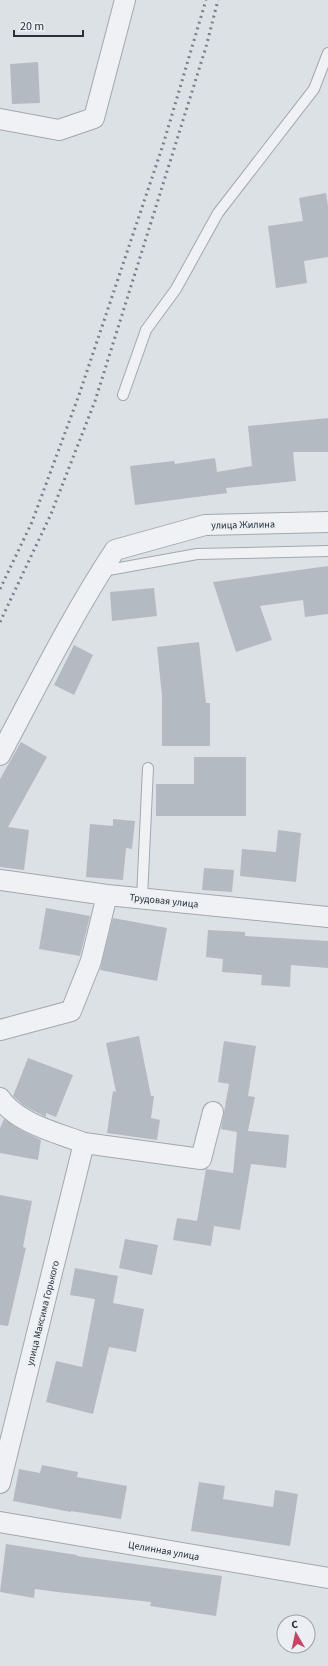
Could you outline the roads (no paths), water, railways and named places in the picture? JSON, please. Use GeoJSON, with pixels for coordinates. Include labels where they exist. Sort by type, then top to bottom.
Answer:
{"type":"FeatureCollection","features":[{"type":"Feature","properties":{"kind":"street"},"geometry":{"type":"LineString","coordinates":[[0,119],[59,130],[94,118],[125,0]]}},
{"type":"Feature","properties":{"kind":"street","name":"улица Жилина"},"geometry":{"type":"LineString","coordinates":[[0,755],[101,572],[115,550],[205,525],[328,522]]}},
{"type":"Feature","properties":{"kind":"street","name":"Трудовая улица"},"geometry":{"type":"LineString","coordinates":[[0,880],[142,898],[328,917]]}},
{"type":"Feature","properties":{"kind":"street"},"geometry":{"type":"LineString","coordinates":[[0,1030],[71,1011],[90,961],[107,894]]}},
{"type":"Feature","properties":{"kind":"street"},"geometry":{"type":"LineString","coordinates":[[0,1098],[3,1103],[24,1120],[84,1143],[201,1159],[213,1112]]}},
{"type":"Feature","properties":{"kind":"street","name":"улица Максима Горького"},"geometry":{"type":"LineString","coordinates":[[0,1484],[84,1143]]}},
{"type":"Feature","properties":{"kind":"street","name":"Целинная улица"},"geometry":{"type":"LineString","coordinates":[[0,1522],[328,1578]]}},
{"type":"Feature","properties":{"kind":"lane"},"geometry":{"type":"LineString","coordinates":[[123,396],[146,330],[176,289],[218,213],[314,89],[328,52]]}},
{"type":"Feature","properties":{"kind":"lane"},"geometry":{"type":"LineString","coordinates":[[101,572],[197,554],[328,551]]}},
{"type":"Feature","properties":{"kind":"lane"},"geometry":{"type":"LineString","coordinates":[[142,898],[148,768]]}},
{"type":"Feature","properties":{"kind":"railway"},"geometry":{"type":"LineString","coordinates":[[0,589],[32,522],[79,395],[163,145],[206,0]]}},
{"type":"Feature","properties":{"kind":"railway"},"geometry":{"type":"LineString","coordinates":[[0,622],[51,514],[95,401],[206,47],[218,0]]}}]}
